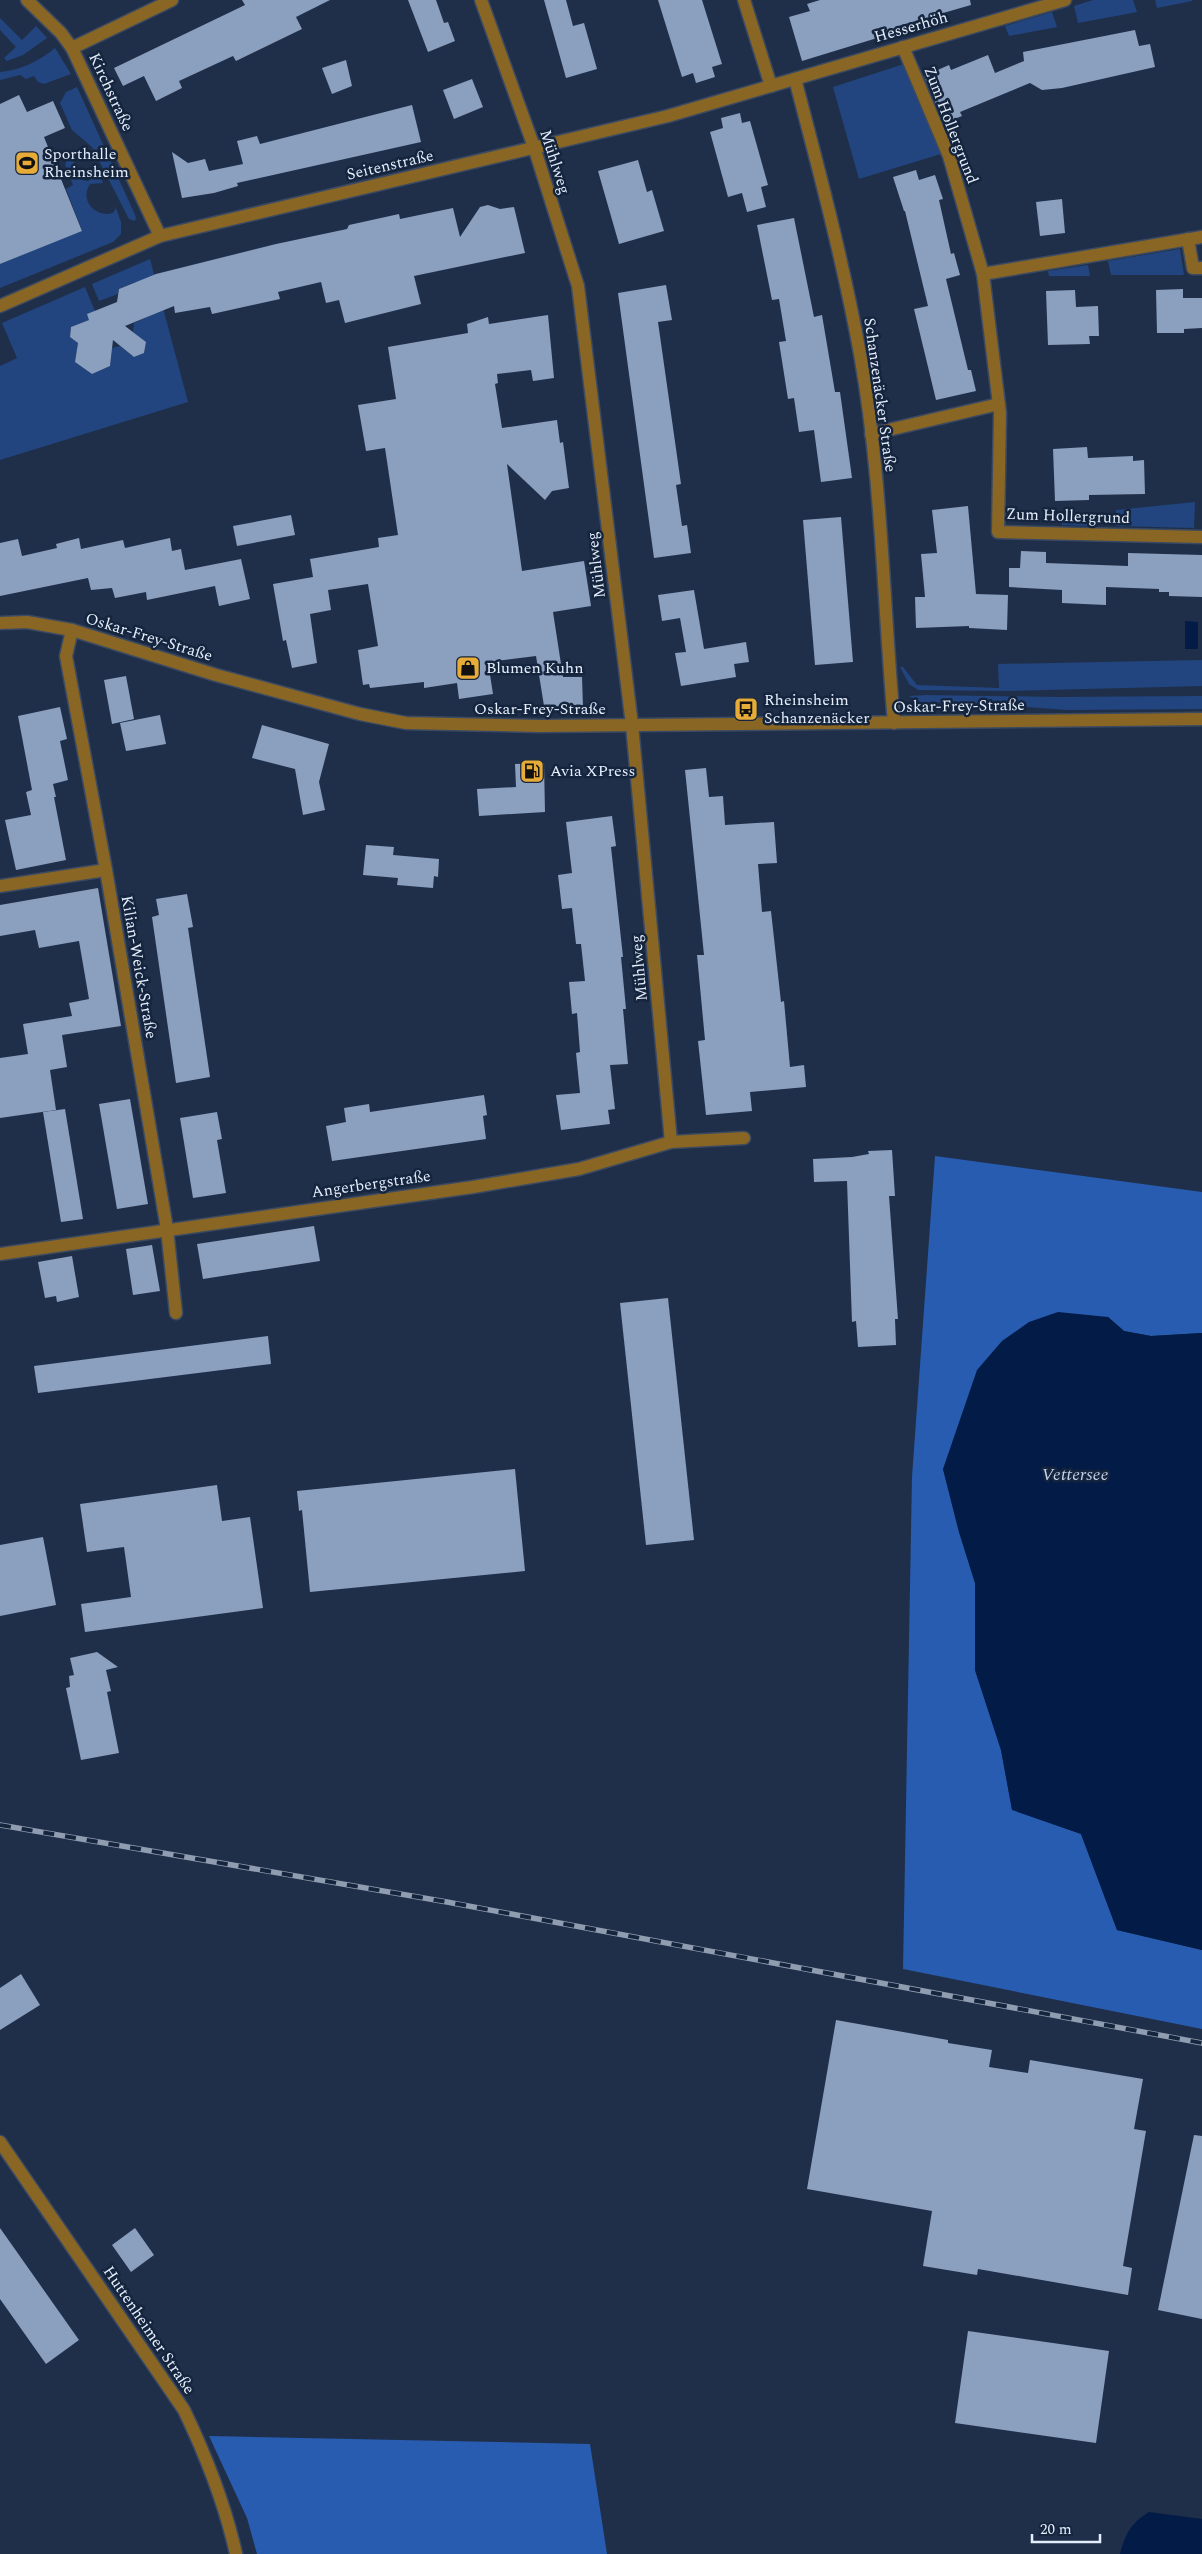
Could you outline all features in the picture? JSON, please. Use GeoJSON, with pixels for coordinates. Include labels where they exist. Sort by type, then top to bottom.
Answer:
{"type":"FeatureCollection","features":[{"type":"Feature","properties":{"kind":"street","name":"Kirchstraße"},"geometry":{"type":"LineString","coordinates":[[27,0],[61,33],[72,48],[160,236]]}},
{"type":"Feature","properties":{"kind":"street"},"geometry":{"type":"LineString","coordinates":[[72,48],[172,0]]}},
{"type":"Feature","properties":{"kind":"street","name":"Mühlweg"},"geometry":{"type":"LineString","coordinates":[[480,0],[534,147],[578,286],[632,725],[671,1142]]}},
{"type":"Feature","properties":{"kind":"street"},"geometry":{"type":"LineString","coordinates":[[744,0],[771,86]]}},
{"type":"Feature","properties":{"kind":"street","name":"Hesserhöh"},"geometry":{"type":"LineString","coordinates":[[795,78],[1065,0]]}},
{"type":"Feature","properties":{"kind":"street","name":"Zum Hollergrund"},"geometry":{"type":"LineString","coordinates":[[903,47],[949,156],[983,274],[999,404],[998,532],[1202,537]]}},
{"type":"Feature","properties":{"kind":"street","name":"Seitenstraße"},"geometry":{"type":"LineString","coordinates":[[0,306],[160,236],[668,116],[795,78]]}},
{"type":"Feature","properties":{"kind":"street","name":"Schanzenäcker Straße"},"geometry":{"type":"LineString","coordinates":[[795,78],[840,255],[860,355],[883,542],[894,723]]}},
{"type":"Feature","properties":{"kind":"street"},"geometry":{"type":"LineString","coordinates":[[983,274],[1202,237]]}},
{"type":"Feature","properties":{"kind":"street"},"geometry":{"type":"LineString","coordinates":[[1188,239],[1193,268],[1202,268]]}},
{"type":"Feature","properties":{"kind":"street"},"geometry":{"type":"LineString","coordinates":[[871,434],[999,404]]}},
{"type":"Feature","properties":{"kind":"street","name":"Oskar-Frey-Straße"},"geometry":{"type":"LineString","coordinates":[[0,623],[27,622],[72,630],[216,675],[360,714],[406,723],[476,726],[1202,719]]}},
{"type":"Feature","properties":{"kind":"street","name":"Kilian-Weick-Straße"},"geometry":{"type":"LineString","coordinates":[[72,630],[66,656],[106,870],[167,1229],[176,1312]]}},
{"type":"Feature","properties":{"kind":"street"},"geometry":{"type":"LineString","coordinates":[[0,886],[106,870]]}},
{"type":"Feature","properties":{"kind":"street","name":"Angerbergstraße"},"geometry":{"type":"LineString","coordinates":[[0,1254],[474,1187],[578,1169],[671,1142],[744,1138]]}},
{"type":"Feature","properties":{"kind":"street","name":"Huttenheimer Straße"},"geometry":{"type":"LineString","coordinates":[[0,2142],[184,2410],[198,2439],[229,2524],[236,2554]]}},
{"type":"Feature","properties":{"kind":"shaded area"},"geometry":{"type":"Polygon","coordinates":[[[1093,0],[1133,0],[1137,12],[1078,23],[1074,6],[1093,0]]]}},
{"type":"Feature","properties":{"kind":"shaded area"},"geometry":{"type":"Polygon","coordinates":[[[1155,0],[1192,0],[1192,1],[1157,8],[1155,0]]]}},
{"type":"Feature","properties":{"kind":"shaded area"},"geometry":{"type":"Polygon","coordinates":[[[1052,12],[1057,27],[1009,36],[1005,26],[1052,12]]]}},
{"type":"Feature","properties":{"kind":"shaded area"},"geometry":{"type":"Polygon","coordinates":[[[0,18],[22,40],[36,26],[47,38],[23,55],[7,61],[4,58],[16,47],[0,30],[0,18]]]}},
{"type":"Feature","properties":{"kind":"shaded area"},"geometry":{"type":"Polygon","coordinates":[[[55,48],[71,74],[44,84],[38,82],[34,76],[26,79],[20,75],[0,80],[0,72],[29,64],[55,48]]]}},
{"type":"Feature","properties":{"kind":"shaded area"},"geometry":{"type":"Polygon","coordinates":[[[904,64],[944,153],[859,179],[833,87],[904,64]]]}},
{"type":"Feature","properties":{"kind":"shaded area"},"geometry":{"type":"Polygon","coordinates":[[[77,87],[136,217],[135,221],[129,219],[92,147],[72,130],[60,103],[66,92],[77,87]]]}},
{"type":"Feature","properties":{"kind":"shaded area"},"geometry":{"type":"Polygon","coordinates":[[[83,147],[87,155],[76,159],[73,169],[82,180],[88,181],[99,173],[103,183],[90,184],[87,190],[88,202],[95,211],[101,213],[113,213],[116,208],[121,222],[121,234],[113,242],[0,288],[0,264],[82,230],[66,189],[73,185],[65,164],[70,152],[83,147]]]}},
{"type":"Feature","properties":{"kind":"shaded area"},"geometry":{"type":"Polygon","coordinates":[[[1180,249],[1184,275],[1111,275],[1108,261],[1180,249]]]}},
{"type":"Feature","properties":{"kind":"shaded area"},"geometry":{"type":"Polygon","coordinates":[[[150,259],[188,402],[0,460],[0,366],[17,358],[2,323],[85,287],[95,311],[89,320],[71,327],[70,337],[78,343],[75,362],[92,374],[110,366],[112,348],[120,346],[134,357],[144,353],[146,342],[133,332],[134,323],[149,316],[152,295],[135,282],[119,289],[118,294],[99,301],[92,284],[150,259]]]}},
{"type":"Feature","properties":{"kind":"shaded area"},"geometry":{"type":"Polygon","coordinates":[[[1088,265],[1090,276],[1049,276],[1048,271],[1088,265]]]}},
{"type":"Feature","properties":{"kind":"shaded area"},"geometry":{"type":"Polygon","coordinates":[[[1195,502],[1194,528],[1116,526],[1116,510],[1195,502]]]}},
{"type":"Feature","properties":{"kind":"shaded area"},"geometry":{"type":"Polygon","coordinates":[[[1094,513],[1094,526],[1062,525],[1062,516],[1094,513]]]}},
{"type":"Feature","properties":{"kind":"shaded area"},"geometry":{"type":"Polygon","coordinates":[[[1202,660],[1202,686],[1011,691],[918,690],[909,684],[900,667],[903,667],[917,685],[999,688],[998,664],[1202,660]]]}},
{"type":"Feature","properties":{"kind":"shaded area"},"geometry":{"type":"Polygon","coordinates":[[[909,696],[1058,697],[1202,696],[1202,709],[1067,710],[972,703],[921,702],[909,696]]]}},
{"type":"Feature","properties":{"kind":"shaded area"},"geometry":{"type":"Polygon","coordinates":[[[935,1156],[1202,1192],[1202,1333],[1151,1336],[1124,1331],[1108,1317],[943,1469],[959,1532],[975,1583],[975,1670],[1001,1750],[1012,1809],[1081,1834],[1117,1930],[1202,1950],[1202,2029],[903,1969],[912,1477],[935,1156]]]}},
{"type":"Feature","properties":{"kind":"shaded area"},"geometry":{"type":"Polygon","coordinates":[[[209,2436],[590,2444],[607,2554],[257,2554],[247,2518],[209,2436]]]}},
{"type":"Feature","properties":{"kind":"water"},"geometry":{"type":"Polygon","coordinates":[[[1185,621],[1198,622],[1198,649],[1185,649],[1185,621]]]}},
{"type":"Feature","properties":{"kind":"water","name":"Vettersee"},"geometry":{"type":"Polygon","coordinates":[[[1058,1312],[1108,1317],[1124,1331],[1151,1336],[1202,1333],[1202,1950],[1117,1930],[1081,1834],[1012,1810],[1001,1750],[975,1670],[975,1583],[959,1532],[943,1469],[977,1370],[1002,1341],[1029,1322],[1058,1312]]]}},
{"type":"Feature","properties":{"kind":"water"},"geometry":{"type":"Polygon","coordinates":[[[1149,2512],[1202,2519],[1202,2554],[1120,2554],[1124,2541],[1133,2525],[1149,2512]]]}},
{"type":"Feature","properties":{"kind":"building"},"geometry":{"type":"Polygon","coordinates":[[[242,0],[330,0],[296,17],[302,29],[236,61],[233,56],[179,81],[182,88],[156,101],[144,76],[123,86],[114,68],[245,5],[242,0]]]}},
{"type":"Feature","properties":{"kind":"building"},"geometry":{"type":"Polygon","coordinates":[[[408,0],[436,0],[444,23],[448,22],[455,41],[428,52],[408,0]]]}},
{"type":"Feature","properties":{"kind":"building"},"geometry":{"type":"Polygon","coordinates":[[[544,0],[566,0],[573,26],[584,23],[597,69],[566,78],[544,0]]]}},
{"type":"Feature","properties":{"kind":"building"},"geometry":{"type":"Polygon","coordinates":[[[658,0],[702,0],[722,64],[712,67],[715,77],[696,83],[693,73],[682,77],[658,0]]]}},
{"type":"Feature","properties":{"kind":"building"},"geometry":{"type":"Polygon","coordinates":[[[820,0],[970,0],[971,5],[898,26],[900,31],[802,61],[789,17],[810,11],[807,4],[820,0]]]}},
{"type":"Feature","properties":{"kind":"building"},"geometry":{"type":"Polygon","coordinates":[[[1135,30],[1139,46],[1150,44],[1155,67],[1062,88],[1042,90],[1030,83],[960,112],[962,116],[944,123],[924,76],[949,65],[951,70],[988,55],[995,73],[1024,61],[1023,52],[1135,30]]]}},
{"type":"Feature","properties":{"kind":"building"},"geometry":{"type":"Polygon","coordinates":[[[346,60],[352,86],[332,94],[322,68],[346,60]]]}},
{"type":"Feature","properties":{"kind":"building"},"geometry":{"type":"Polygon","coordinates":[[[472,79],[483,107],[454,119],[443,90],[472,79]]]}},
{"type":"Feature","properties":{"kind":"building","name":"Sporthalle Rheinsheim"},"geometry":{"type":"Polygon","coordinates":[[[19,95],[27,112],[53,101],[65,128],[44,137],[82,231],[0,264],[0,104],[19,95]]]}},
{"type":"Feature","properties":{"kind":"building"},"geometry":{"type":"Polygon","coordinates":[[[412,105],[421,142],[237,183],[238,186],[214,193],[182,198],[172,152],[188,163],[205,159],[209,171],[243,164],[237,141],[257,136],[260,144],[412,105]]]}},
{"type":"Feature","properties":{"kind":"building"},"geometry":{"type":"Polygon","coordinates":[[[740,113],[742,123],[750,121],[768,185],[761,187],[766,207],[747,212],[742,193],[728,197],[710,132],[723,128],[721,118],[740,113]]]}},
{"type":"Feature","properties":{"kind":"building"},"geometry":{"type":"Polygon","coordinates":[[[638,160],[647,192],[652,190],[664,231],[619,244],[598,171],[638,160]]]}},
{"type":"Feature","properties":{"kind":"building"},"geometry":{"type":"Polygon","coordinates":[[[916,170],[919,180],[935,175],[943,199],[939,200],[951,254],[954,253],[960,275],[946,279],[968,370],[971,370],[976,391],[936,400],[914,309],[928,306],[905,211],[893,177],[916,170]]]}},
{"type":"Feature","properties":{"kind":"building"},"geometry":{"type":"Polygon","coordinates":[[[1062,199],[1065,233],[1040,236],[1036,202],[1062,199]]]}},
{"type":"Feature","properties":{"kind":"building"},"geometry":{"type":"Polygon","coordinates":[[[488,205],[500,209],[514,207],[525,253],[414,276],[421,304],[345,323],[339,300],[326,303],[321,282],[278,292],[280,299],[212,314],[210,307],[175,313],[174,306],[125,326],[146,342],[144,353],[134,357],[113,340],[110,366],[92,374],[75,362],[78,343],[70,337],[71,327],[89,320],[87,314],[117,302],[119,289],[156,274],[276,244],[347,229],[349,225],[399,214],[400,219],[453,208],[460,237],[480,207],[488,205]]]}},
{"type":"Feature","properties":{"kind":"building"},"geometry":{"type":"Polygon","coordinates":[[[794,218],[814,317],[822,315],[835,392],[840,392],[852,478],[821,482],[814,430],[799,432],[794,398],[788,399],[779,342],[786,341],[779,299],[772,300],[757,225],[794,218]]]}},
{"type":"Feature","properties":{"kind":"building"},"geometry":{"type":"Polygon","coordinates":[[[666,285],[672,320],[658,322],[681,484],[676,485],[682,526],[687,525],[691,553],[654,558],[618,293],[666,285]]]}},
{"type":"Feature","properties":{"kind":"building"},"geometry":{"type":"Polygon","coordinates":[[[1183,289],[1183,298],[1202,298],[1202,328],[1184,329],[1184,333],[1157,333],[1156,290],[1183,289]]]}},
{"type":"Feature","properties":{"kind":"building"},"geometry":{"type":"Polygon","coordinates":[[[1075,290],[1076,307],[1098,306],[1099,336],[1089,336],[1090,344],[1048,345],[1046,291],[1075,290]]]}},
{"type":"Feature","properties":{"kind":"building"},"geometry":{"type":"Polygon","coordinates":[[[548,315],[554,378],[533,381],[531,370],[497,374],[498,383],[495,384],[502,428],[557,420],[560,443],[563,442],[569,488],[552,491],[545,500],[507,464],[522,571],[584,561],[591,606],[553,612],[563,677],[582,677],[583,707],[544,706],[536,656],[488,662],[493,694],[459,699],[457,683],[424,688],[424,682],[370,688],[369,684],[363,685],[358,650],[378,646],[368,584],[328,590],[331,610],[310,614],[317,663],[292,668],[286,640],[283,641],[273,584],[313,577],[310,559],[379,547],[378,538],[398,535],[385,448],[366,451],[358,405],[396,399],[388,347],[468,333],[467,324],[488,317],[489,324],[548,315]]]}},
{"type":"Feature","properties":{"kind":"building"},"geometry":{"type":"Polygon","coordinates":[[[1087,447],[1088,458],[1133,456],[1133,461],[1144,460],[1145,494],[1089,495],[1089,500],[1055,501],[1053,449],[1087,447]]]}},
{"type":"Feature","properties":{"kind":"building"},"geometry":{"type":"Polygon","coordinates":[[[968,506],[976,594],[1008,595],[1007,630],[969,628],[969,626],[916,628],[915,597],[925,597],[921,554],[937,553],[932,510],[968,506]]]}},
{"type":"Feature","properties":{"kind":"building"},"geometry":{"type":"Polygon","coordinates":[[[291,515],[295,535],[237,546],[233,526],[291,515]]]}},
{"type":"Feature","properties":{"kind":"building"},"geometry":{"type":"Polygon","coordinates":[[[841,517],[853,662],[815,665],[803,520],[841,517]]]}},
{"type":"Feature","properties":{"kind":"building"},"geometry":{"type":"Polygon","coordinates":[[[79,538],[81,549],[123,540],[125,548],[170,538],[172,551],[181,549],[185,570],[241,559],[250,599],[219,606],[215,586],[147,600],[146,592],[115,598],[112,588],[91,590],[88,578],[0,596],[0,543],[18,539],[22,556],[57,548],[56,544],[79,538]]]}},
{"type":"Feature","properties":{"kind":"building"},"geometry":{"type":"Polygon","coordinates":[[[1021,551],[1046,552],[1046,563],[1128,566],[1128,553],[1202,555],[1202,597],[1169,596],[1169,592],[1159,592],[1159,589],[1106,587],[1106,605],[1062,603],[1062,590],[1009,587],[1009,568],[1020,568],[1021,551]]]}},
{"type":"Feature","properties":{"kind":"building"},"geometry":{"type":"Polygon","coordinates":[[[694,590],[704,649],[746,642],[749,662],[734,664],[736,677],[681,686],[675,653],[686,652],[680,618],[662,621],[658,595],[694,590]]]}},
{"type":"Feature","properties":{"kind":"building"},"geometry":{"type":"Polygon","coordinates":[[[126,676],[134,719],[112,724],[104,680],[126,676]]]}},
{"type":"Feature","properties":{"kind":"building"},"geometry":{"type":"Polygon","coordinates":[[[60,707],[67,739],[60,741],[68,780],[53,784],[66,860],[16,870],[5,820],[31,815],[26,792],[32,790],[18,716],[60,707]]]}},
{"type":"Feature","properties":{"kind":"building"},"geometry":{"type":"Polygon","coordinates":[[[160,715],[166,744],[126,751],[120,723],[160,715]]]}},
{"type":"Feature","properties":{"kind":"building"},"geometry":{"type":"Polygon","coordinates":[[[262,725],[329,744],[319,782],[325,810],[303,815],[295,769],[252,758],[262,725]]]}},
{"type":"Feature","properties":{"kind":"building"},"geometry":{"type":"Polygon","coordinates":[[[544,763],[545,812],[479,816],[477,789],[516,787],[515,764],[544,763]]]}},
{"type":"Feature","properties":{"kind":"building"},"geometry":{"type":"Polygon","coordinates":[[[706,768],[709,797],[723,796],[725,825],[774,822],[777,863],[758,864],[762,912],[771,911],[781,1002],[784,1001],[790,1067],[804,1065],[806,1087],[750,1092],[752,1111],[706,1115],[698,1041],[705,1040],[697,955],[704,955],[685,770],[706,768]]]}},
{"type":"Feature","properties":{"kind":"building"},"geometry":{"type":"Polygon","coordinates":[[[612,816],[616,846],[611,847],[623,957],[621,957],[626,1009],[623,1009],[628,1064],[610,1065],[615,1109],[608,1110],[610,1124],[561,1130],[556,1095],[580,1093],[576,1053],[580,1052],[577,1013],[572,1014],[569,982],[585,981],[581,944],[576,944],[572,908],[562,909],[558,875],[572,873],[566,822],[612,816]]]}},
{"type":"Feature","properties":{"kind":"building"},"geometry":{"type":"Polygon","coordinates":[[[366,845],[394,847],[393,855],[439,859],[438,877],[434,876],[433,888],[397,885],[398,878],[363,875],[366,845]]]}},
{"type":"Feature","properties":{"kind":"building"},"geometry":{"type":"Polygon","coordinates":[[[98,888],[121,1026],[62,1035],[67,1067],[50,1070],[56,1110],[0,1118],[0,1058],[28,1054],[23,1024],[72,1016],[69,1003],[89,999],[79,941],[39,948],[35,930],[0,936],[0,905],[98,888]]]}},
{"type":"Feature","properties":{"kind":"building"},"geometry":{"type":"Polygon","coordinates":[[[187,894],[193,927],[188,928],[210,1077],[176,1083],[152,917],[159,915],[156,899],[187,894]]]}},
{"type":"Feature","properties":{"kind":"building"},"geometry":{"type":"Polygon","coordinates":[[[484,1095],[487,1115],[483,1116],[486,1139],[332,1161],[326,1126],[346,1122],[344,1108],[369,1104],[370,1112],[484,1095]]]}},
{"type":"Feature","properties":{"kind":"building"},"geometry":{"type":"Polygon","coordinates":[[[130,1099],[148,1204],[117,1209],[99,1104],[130,1099]]]}},
{"type":"Feature","properties":{"kind":"building"},"geometry":{"type":"Polygon","coordinates":[[[65,1109],[83,1219],[61,1222],[43,1112],[65,1109]]]}},
{"type":"Feature","properties":{"kind":"building"},"geometry":{"type":"Polygon","coordinates":[[[217,1112],[222,1139],[217,1140],[226,1193],[193,1198],[180,1118],[217,1112]]]}},
{"type":"Feature","properties":{"kind":"building"},"geometry":{"type":"Polygon","coordinates":[[[892,1150],[895,1196],[889,1196],[898,1319],[895,1319],[896,1345],[858,1347],[856,1321],[852,1322],[847,1181],[814,1182],[813,1159],[852,1157],[869,1154],[868,1151],[892,1150]]]}},
{"type":"Feature","properties":{"kind":"building"},"geometry":{"type":"Polygon","coordinates":[[[314,1226],[320,1261],[203,1279],[197,1244],[314,1226]]]}},
{"type":"Feature","properties":{"kind":"building"},"geometry":{"type":"Polygon","coordinates":[[[152,1245],[160,1291],[133,1295],[126,1249],[152,1245]]]}},
{"type":"Feature","properties":{"kind":"building"},"geometry":{"type":"Polygon","coordinates":[[[72,1256],[79,1297],[57,1302],[56,1296],[45,1298],[38,1262],[72,1256]]]}},
{"type":"Feature","properties":{"kind":"building"},"geometry":{"type":"Polygon","coordinates":[[[668,1298],[694,1540],[646,1545],[620,1303],[668,1298]]]}},
{"type":"Feature","properties":{"kind":"building"},"geometry":{"type":"Polygon","coordinates":[[[268,1336],[271,1364],[38,1393],[34,1366],[268,1336]]]}},
{"type":"Feature","properties":{"kind":"building"},"geometry":{"type":"Polygon","coordinates":[[[515,1469],[525,1571],[310,1592],[302,1510],[299,1511],[297,1491],[515,1469]]]}},
{"type":"Feature","properties":{"kind":"building"},"geometry":{"type":"Polygon","coordinates":[[[217,1485],[222,1521],[250,1517],[263,1608],[85,1632],[81,1604],[131,1597],[124,1547],[87,1552],[80,1504],[217,1485]]]}},
{"type":"Feature","properties":{"kind":"building"},"geometry":{"type":"Polygon","coordinates":[[[43,1537],[56,1605],[0,1616],[0,1545],[43,1537]]]}},
{"type":"Feature","properties":{"kind":"building"},"geometry":{"type":"Polygon","coordinates":[[[97,1652],[118,1667],[106,1670],[111,1691],[107,1692],[119,1753],[81,1760],[66,1688],[70,1687],[69,1676],[74,1675],[70,1658],[97,1652]]]}},
{"type":"Feature","properties":{"kind":"building"},"geometry":{"type":"Polygon","coordinates":[[[21,1974],[40,2005],[0,2030],[0,1988],[21,1974]]]}},
{"type":"Feature","properties":{"kind":"building"},"geometry":{"type":"Polygon","coordinates":[[[836,2020],[948,2040],[948,2043],[992,2050],[989,2067],[1028,2073],[1030,2060],[1143,2079],[1134,2129],[1146,2131],[1123,2266],[1132,2268],[1128,2295],[978,2269],[977,2275],[923,2266],[932,2211],[807,2189],[836,2020]]]}},
{"type":"Feature","properties":{"kind":"building"},"geometry":{"type":"Polygon","coordinates":[[[1194,2135],[1202,2136],[1202,2319],[1158,2310],[1194,2135]]]}},
{"type":"Feature","properties":{"kind":"building"},"geometry":{"type":"Polygon","coordinates":[[[0,2228],[79,2340],[46,2364],[0,2299],[0,2228]]]}},
{"type":"Feature","properties":{"kind":"building"},"geometry":{"type":"Polygon","coordinates":[[[135,2228],[154,2255],[131,2272],[112,2245],[135,2228]]]}},
{"type":"Feature","properties":{"kind":"building"},"geometry":{"type":"Polygon","coordinates":[[[968,2331],[1109,2351],[1096,2443],[955,2423],[968,2331]]]}},
{"type":"Feature","properties":{"kind":"railway"},"geometry":{"type":"LineString","coordinates":[[0,1825],[447,1902],[1202,2043]]}},
{"type":"Feature","properties":{"kind":"place","name":"Sporthalle Rheinsheim"},"geometry":{"type":"Point","coordinates":[27,163]}},
{"type":"Feature","properties":{"kind":"place","name":"Blumen Kuhn"},"geometry":{"type":"Point","coordinates":[468,668]}},
{"type":"Feature","properties":{"kind":"place","name":"Rheinsheim Schanzenäcker"},"geometry":{"type":"Point","coordinates":[746,709]}},
{"type":"Feature","properties":{"kind":"place","name":"Avia XPress"},"geometry":{"type":"Point","coordinates":[532,771]}}]}
